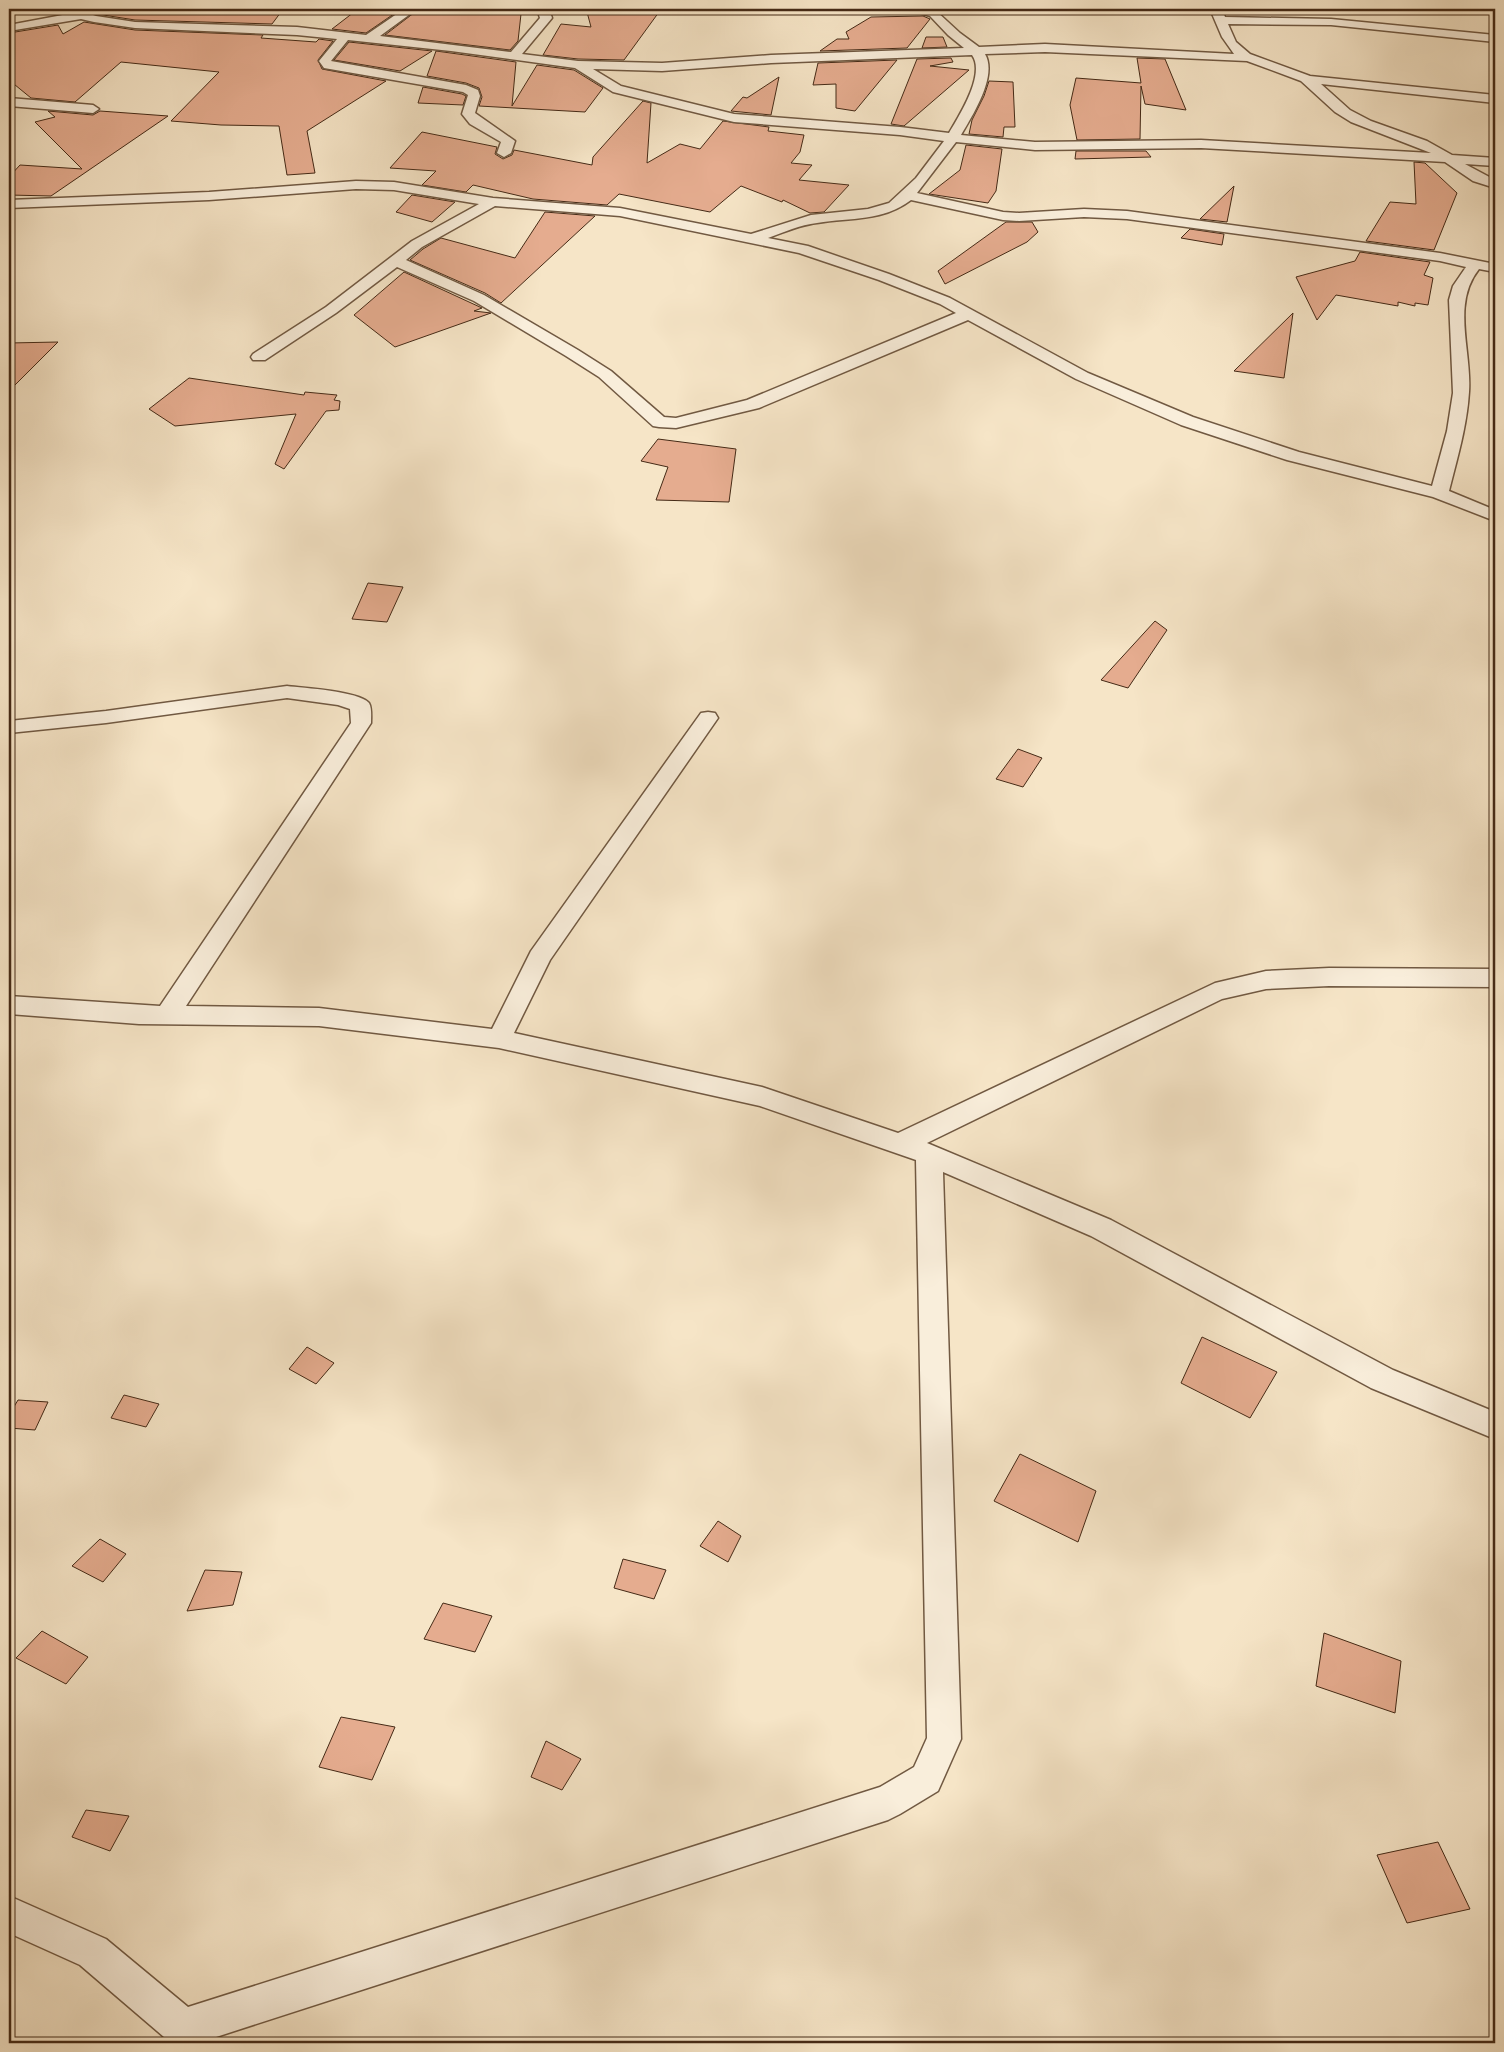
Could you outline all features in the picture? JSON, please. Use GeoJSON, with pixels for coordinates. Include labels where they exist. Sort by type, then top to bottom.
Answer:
{"type":"FeatureCollection","features":[{"type":"Feature","properties":{"kind":"street"},"geometry":{"type":"LineString","coordinates":[[64,9],[94,19],[135,25],[278,30],[369,38],[578,65],[662,67],[771,59],[1045,48],[1251,58]]}},
{"type":"Feature","properties":{"kind":"street"},"geometry":{"type":"LineString","coordinates":[[369,38],[411,9]]}},
{"type":"Feature","properties":{"kind":"street"},"geometry":{"type":"LineString","coordinates":[[514,56],[546,18],[543,9]]}},
{"type":"Feature","properties":{"kind":"street"},"geometry":{"type":"LineString","coordinates":[[751,239],[801,221],[882,212],[895,206],[909,195],[953,138],[967,115],[981,78],[982,64],[980,56],[961,42],[932,10],[916,9]]}},
{"type":"Feature","properties":{"kind":"street"},"geometry":{"type":"LineString","coordinates":[[1495,38],[1331,22],[1219,14],[1225,34],[1238,52],[1286,69],[1306,79],[1345,113],[1358,120],[1416,141],[1446,157],[1468,174],[1495,184]]}},
{"type":"Feature","properties":{"kind":"street"},"geometry":{"type":"LineString","coordinates":[[9,28],[82,15]]}},
{"type":"Feature","properties":{"kind":"street"},"geometry":{"type":"LineString","coordinates":[[345,36],[325,61],[328,65],[466,89],[474,93],[474,100],[468,108],[468,114],[475,121],[508,141],[504,153]]}},
{"type":"Feature","properties":{"kind":"street"},"geometry":{"type":"LineString","coordinates":[[578,65],[617,90],[700,112],[734,118],[851,127],[1035,146],[1201,144],[1446,157],[1495,162]]}},
{"type":"Feature","properties":{"kind":"street"},"geometry":{"type":"LineString","coordinates":[[1306,79],[1409,91],[1495,98]]}},
{"type":"Feature","properties":{"kind":"street"},"geometry":{"type":"LineString","coordinates":[[9,102],[94,110]]}},
{"type":"Feature","properties":{"kind":"street"},"geometry":{"type":"LineString","coordinates":[[9,204],[210,196],[356,185],[394,186],[494,202],[620,212],[803,249],[945,301],[1082,376],[1187,421],[1293,456],[1439,493],[1495,516]]}},
{"type":"Feature","properties":{"kind":"street"},"geometry":{"type":"LineString","coordinates":[[909,195],[1002,216],[1019,217],[1084,213],[1128,216],[1440,257],[1495,268]]}},
{"type":"Feature","properties":{"kind":"street"},"geometry":{"type":"LineString","coordinates":[[259,357],[331,310],[417,244],[494,202]]}},
{"type":"Feature","properties":{"kind":"street"},"geometry":{"type":"LineString","coordinates":[[394,260],[479,298],[572,353],[605,374],[659,422],[667,424],[701,418],[753,404],[968,314]]}},
{"type":"Feature","properties":{"kind":"street"},"geometry":{"type":"LineString","coordinates":[[1439,493],[1451,451],[1461,392],[1461,355],[1457,319],[1459,291],[1466,276],[1476,264]]}},
{"type":"Feature","properties":{"kind":"street"},"geometry":{"type":"LineString","coordinates":[[9,726],[106,717],[287,692],[342,699],[360,706],[361,723],[167,1016]]}},
{"type":"Feature","properties":{"kind":"street"},"geometry":{"type":"LineString","coordinates":[[499,1039],[540,957],[708,718]]}},
{"type":"Feature","properties":{"kind":"street"},"geometry":{"type":"LineString","coordinates":[[914,1149],[1215,992],[1266,980],[1329,977],[1495,978]]}},
{"type":"Feature","properties":{"kind":"street"},"geometry":{"type":"LineString","coordinates":[[9,1005],[139,1015],[318,1017],[499,1039],[762,1097],[914,1149],[1101,1228],[1382,1379],[1495,1426]]}},
{"type":"Feature","properties":{"kind":"street"},"geometry":{"type":"LineString","coordinates":[[9,1914],[93,1952],[189,2036],[888,1802],[926,1779],[944,1739],[914,1149]]}},
{"type":"Feature","properties":{"kind":"building"},"geometry":{"type":"Polygon","coordinates":[[[106,9],[134,11],[137,9],[231,9],[229,11],[281,12],[272,24],[135,20],[97,14],[106,9]]]}},
{"type":"Feature","properties":{"kind":"building"},"geometry":{"type":"Polygon","coordinates":[[[358,9],[401,9],[366,33],[332,29],[358,9]]]}},
{"type":"Feature","properties":{"kind":"building"},"geometry":{"type":"Polygon","coordinates":[[[419,9],[477,9],[473,14],[521,14],[518,41],[510,50],[385,35],[419,9]]]}},
{"type":"Feature","properties":{"kind":"building"},"geometry":{"type":"Polygon","coordinates":[[[629,11],[630,14],[659,12],[624,60],[578,59],[543,55],[561,24],[591,27],[587,12],[629,11]]]}},
{"type":"Feature","properties":{"kind":"building"},"geometry":{"type":"Polygon","coordinates":[[[923,16],[930,19],[907,48],[820,51],[837,39],[849,39],[846,32],[871,17],[923,16]]]}},
{"type":"Feature","properties":{"kind":"building"},"geometry":{"type":"Polygon","coordinates":[[[84,22],[135,30],[263,35],[261,38],[316,42],[319,39],[333,41],[318,60],[322,69],[386,81],[307,131],[315,173],[287,175],[279,126],[221,125],[171,121],[219,72],[121,62],[75,102],[31,98],[9,80],[9,33],[58,25],[63,34],[84,22]]]}},
{"type":"Feature","properties":{"kind":"building"},"geometry":{"type":"Polygon","coordinates":[[[926,37],[943,37],[947,47],[922,48],[926,37]]]}},
{"type":"Feature","properties":{"kind":"building"},"geometry":{"type":"Polygon","coordinates":[[[349,42],[432,51],[400,71],[334,60],[349,42]]]}},
{"type":"Feature","properties":{"kind":"building"},"geometry":{"type":"Polygon","coordinates":[[[436,51],[516,62],[512,106],[537,65],[574,70],[603,88],[585,112],[479,106],[482,97],[479,88],[466,83],[427,76],[436,51]]]}},
{"type":"Feature","properties":{"kind":"building"},"geometry":{"type":"Polygon","coordinates":[[[951,58],[953,62],[930,66],[969,70],[904,126],[891,124],[917,59],[951,58]]]}},
{"type":"Feature","properties":{"kind":"building"},"geometry":{"type":"Polygon","coordinates":[[[1137,58],[1165,59],[1186,110],[1145,104],[1141,86],[1140,139],[1077,140],[1070,105],[1076,78],[1141,83],[1137,58]]]}},
{"type":"Feature","properties":{"kind":"building"},"geometry":{"type":"Polygon","coordinates":[[[897,60],[855,111],[836,108],[836,84],[813,85],[818,63],[897,60]]]}},
{"type":"Feature","properties":{"kind":"building"},"geometry":{"type":"Polygon","coordinates":[[[779,77],[771,115],[731,111],[743,97],[747,98],[779,77]]]}},
{"type":"Feature","properties":{"kind":"building"},"geometry":{"type":"Polygon","coordinates":[[[989,81],[1013,82],[1015,127],[1004,127],[1003,137],[969,134],[972,120],[989,81]]]}},
{"type":"Feature","properties":{"kind":"building"},"geometry":{"type":"Polygon","coordinates":[[[423,87],[466,96],[463,105],[418,103],[423,87]]]}},
{"type":"Feature","properties":{"kind":"building"},"geometry":{"type":"Polygon","coordinates":[[[643,101],[651,103],[647,163],[680,144],[700,149],[723,121],[769,127],[768,131],[804,135],[800,152],[791,163],[812,165],[799,180],[849,185],[824,212],[810,213],[783,200],[782,202],[741,186],[710,212],[619,194],[607,205],[533,199],[473,185],[466,192],[422,185],[436,171],[390,168],[422,132],[497,147],[495,154],[503,159],[512,155],[514,150],[592,165],[593,157],[643,101]]]}},
{"type":"Feature","properties":{"kind":"building"},"geometry":{"type":"Polygon","coordinates":[[[48,111],[93,115],[100,111],[168,116],[51,196],[9,195],[9,177],[20,165],[82,169],[35,122],[55,117],[48,111]]]}},
{"type":"Feature","properties":{"kind":"building"},"geometry":{"type":"Polygon","coordinates":[[[966,145],[1002,149],[996,191],[988,203],[929,194],[960,170],[966,145]]]}},
{"type":"Feature","properties":{"kind":"building"},"geometry":{"type":"Polygon","coordinates":[[[1076,151],[1146,151],[1151,157],[1075,159],[1076,151]]]}},
{"type":"Feature","properties":{"kind":"building"},"geometry":{"type":"Polygon","coordinates":[[[1414,162],[1425,163],[1457,193],[1434,250],[1366,241],[1390,202],[1416,204],[1414,162]]]}},
{"type":"Feature","properties":{"kind":"building"},"geometry":{"type":"Polygon","coordinates":[[[1234,186],[1227,222],[1200,219],[1234,186]]]}},
{"type":"Feature","properties":{"kind":"building"},"geometry":{"type":"Polygon","coordinates":[[[412,195],[455,202],[432,222],[396,212],[412,195]]]}},
{"type":"Feature","properties":{"kind":"building"},"geometry":{"type":"Polygon","coordinates":[[[545,212],[595,216],[501,303],[485,293],[410,260],[441,238],[515,258],[545,212]]]}},
{"type":"Feature","properties":{"kind":"building"},"geometry":{"type":"Polygon","coordinates":[[[1006,222],[1032,222],[1038,232],[1027,242],[945,284],[938,271],[1006,222]]]}},
{"type":"Feature","properties":{"kind":"building"},"geometry":{"type":"Polygon","coordinates":[[[1190,229],[1224,234],[1222,245],[1181,238],[1190,229]]]}},
{"type":"Feature","properties":{"kind":"building"},"geometry":{"type":"Polygon","coordinates":[[[1360,252],[1430,262],[1424,275],[1433,278],[1428,305],[1415,303],[1415,306],[1398,302],[1398,306],[1336,295],[1317,320],[1296,277],[1355,261],[1360,252]]]}},
{"type":"Feature","properties":{"kind":"building"},"geometry":{"type":"Polygon","coordinates":[[[404,272],[482,308],[474,311],[491,313],[395,347],[354,315],[404,272]]]}},
{"type":"Feature","properties":{"kind":"building"},"geometry":{"type":"Polygon","coordinates":[[[1293,313],[1284,378],[1234,371],[1293,313]]]}},
{"type":"Feature","properties":{"kind":"building"},"geometry":{"type":"Polygon","coordinates":[[[58,342],[9,391],[9,343],[58,342]]]}},
{"type":"Feature","properties":{"kind":"building"},"geometry":{"type":"Polygon","coordinates":[[[189,378],[304,395],[305,392],[337,395],[334,400],[340,401],[339,410],[326,411],[284,469],[275,464],[296,414],[175,426],[149,409],[189,378]]]}},
{"type":"Feature","properties":{"kind":"building"},"geometry":{"type":"Polygon","coordinates":[[[658,439],[736,449],[729,502],[656,500],[668,467],[641,461],[658,439]]]}},
{"type":"Feature","properties":{"kind":"building"},"geometry":{"type":"Polygon","coordinates":[[[368,583],[403,587],[387,622],[352,619],[368,583]]]}},
{"type":"Feature","properties":{"kind":"building"},"geometry":{"type":"Polygon","coordinates":[[[1155,621],[1167,630],[1128,688],[1101,680],[1155,621]]]}},
{"type":"Feature","properties":{"kind":"building"},"geometry":{"type":"Polygon","coordinates":[[[1018,749],[1042,758],[1023,787],[996,779],[1018,749]]]}},
{"type":"Feature","properties":{"kind":"building"},"geometry":{"type":"Polygon","coordinates":[[[1202,1337],[1277,1372],[1250,1418],[1181,1383],[1202,1337]]]}},
{"type":"Feature","properties":{"kind":"building"},"geometry":{"type":"Polygon","coordinates":[[[307,1347],[334,1363],[316,1384],[289,1369],[307,1347]]]}},
{"type":"Feature","properties":{"kind":"building"},"geometry":{"type":"Polygon","coordinates":[[[124,1395],[159,1404],[146,1427],[111,1418],[124,1395]]]}},
{"type":"Feature","properties":{"kind":"building"},"geometry":{"type":"Polygon","coordinates":[[[18,1400],[48,1402],[35,1430],[9,1428],[9,1415],[18,1400]]]}},
{"type":"Feature","properties":{"kind":"building"},"geometry":{"type":"Polygon","coordinates":[[[1020,1454],[1096,1491],[1078,1542],[994,1501],[1020,1454]]]}},
{"type":"Feature","properties":{"kind":"building"},"geometry":{"type":"Polygon","coordinates":[[[718,1521],[741,1536],[728,1562],[700,1546],[718,1521]]]}},
{"type":"Feature","properties":{"kind":"building"},"geometry":{"type":"Polygon","coordinates":[[[100,1539],[126,1554],[103,1582],[72,1566],[100,1539]]]}},
{"type":"Feature","properties":{"kind":"building"},"geometry":{"type":"Polygon","coordinates":[[[623,1559],[666,1570],[654,1599],[614,1588],[623,1559]]]}},
{"type":"Feature","properties":{"kind":"building"},"geometry":{"type":"Polygon","coordinates":[[[205,1570],[242,1572],[233,1605],[187,1611],[205,1570]]]}},
{"type":"Feature","properties":{"kind":"building"},"geometry":{"type":"Polygon","coordinates":[[[443,1603],[492,1616],[475,1652],[424,1639],[443,1603]]]}},
{"type":"Feature","properties":{"kind":"building"},"geometry":{"type":"Polygon","coordinates":[[[42,1631],[88,1657],[66,1684],[16,1658],[42,1631]]]}},
{"type":"Feature","properties":{"kind":"building"},"geometry":{"type":"Polygon","coordinates":[[[1324,1633],[1401,1661],[1395,1713],[1316,1686],[1324,1633]]]}},
{"type":"Feature","properties":{"kind":"building"},"geometry":{"type":"Polygon","coordinates":[[[341,1717],[395,1727],[372,1780],[319,1767],[341,1717]]]}},
{"type":"Feature","properties":{"kind":"building"},"geometry":{"type":"Polygon","coordinates":[[[546,1741],[581,1759],[562,1790],[531,1777],[546,1741]]]}},
{"type":"Feature","properties":{"kind":"building"},"geometry":{"type":"Polygon","coordinates":[[[86,1810],[129,1816],[110,1851],[72,1837],[86,1810]]]}},
{"type":"Feature","properties":{"kind":"building"},"geometry":{"type":"Polygon","coordinates":[[[1438,1842],[1470,1909],[1407,1923],[1377,1855],[1438,1842]]]}}]}
